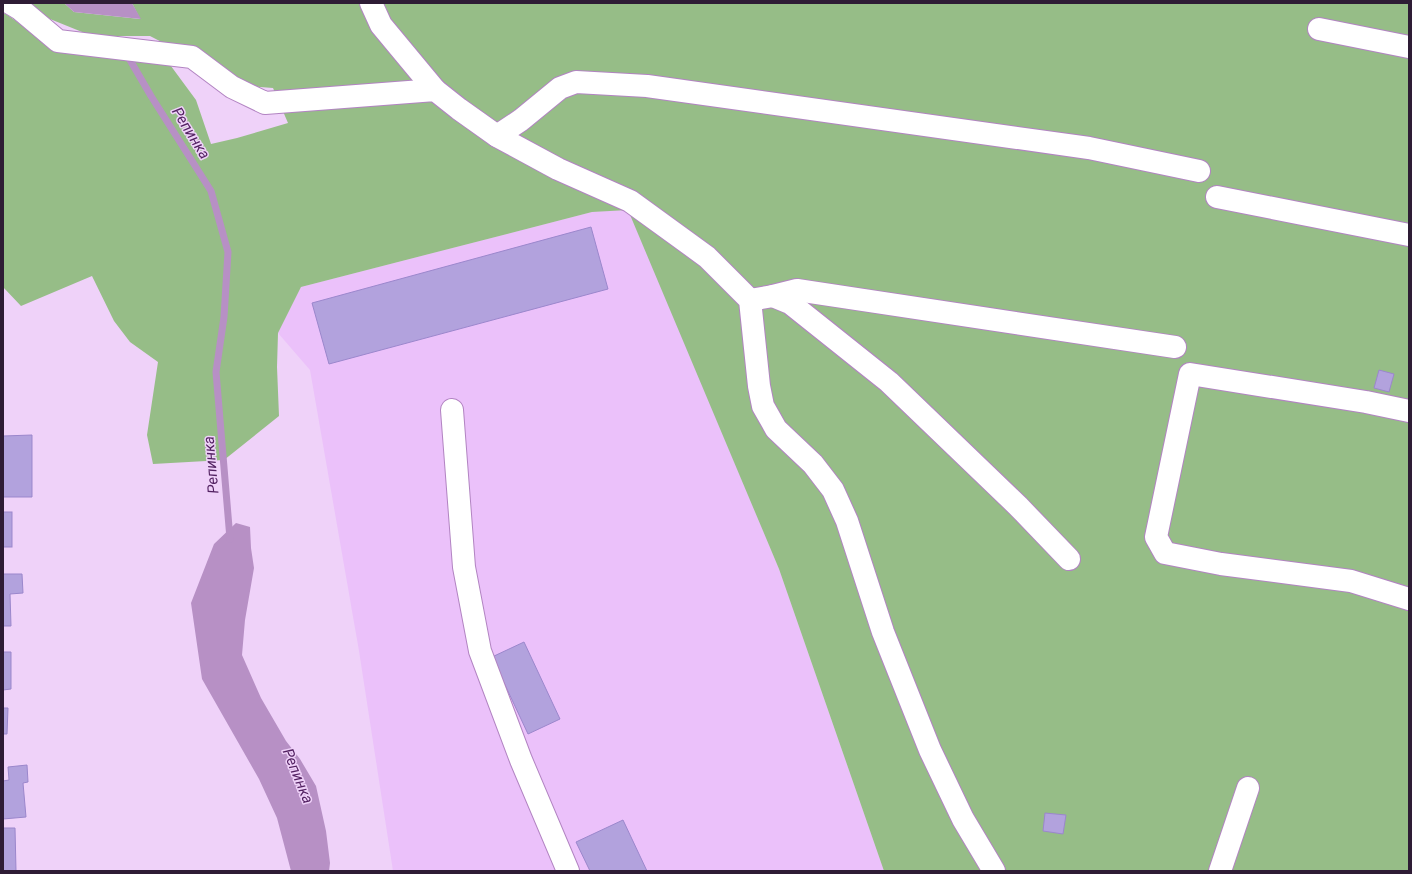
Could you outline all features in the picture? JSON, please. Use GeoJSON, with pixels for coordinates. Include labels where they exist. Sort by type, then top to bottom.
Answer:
{"type":"FeatureCollection","features":[{"type":"Feature","properties":{"kind":"street"},"geometry":{"type":"LineString","coordinates":[[10,3],[20,9],[58,41],[192,58],[232,87],[265,103],[435,90]]}},
{"type":"Feature","properties":{"kind":"street"},"geometry":{"type":"LineString","coordinates":[[371,3],[381,25],[435,90],[459,109],[497,136],[558,169],[630,201],[707,257],[750,300],[759,386],[763,406],[776,429],[813,464],[833,490],[847,521],[883,632],[930,750],[963,819],[994,871]]}},
{"type":"Feature","properties":{"kind":"street"},"geometry":{"type":"LineString","coordinates":[[1319,29],[1409,47]]}},
{"type":"Feature","properties":{"kind":"street"},"geometry":{"type":"LineString","coordinates":[[497,136],[521,120],[560,88],[576,82],[647,86],[1082,147],[1200,171]]}},
{"type":"Feature","properties":{"kind":"street"},"geometry":{"type":"LineString","coordinates":[[1218,197],[1409,235]]}},
{"type":"Feature","properties":{"kind":"street"},"geometry":{"type":"LineString","coordinates":[[750,300],[797,290],[1175,347]]}},
{"type":"Feature","properties":{"kind":"street"},"geometry":{"type":"LineString","coordinates":[[773,296],[790,303],[889,382],[1018,506],[1069,559]]}},
{"type":"Feature","properties":{"kind":"street"},"geometry":{"type":"LineString","coordinates":[[1409,411],[1366,402],[1190,374],[1156,537],[1165,553],[1222,564],[1351,581],[1409,599]]}},
{"type":"Feature","properties":{"kind":"street"},"geometry":{"type":"LineString","coordinates":[[452,410],[464,567],[480,651],[521,760],[568,871]]}},
{"type":"Feature","properties":{"kind":"street"},"geometry":{"type":"LineString","coordinates":[[1220,871],[1248,788]]}},
{"type":"Feature","properties":{"kind":"shaded area"},"geometry":{"type":"Polygon","coordinates":[[[629,209],[779,569],[884,871],[393,871],[359,651],[310,370],[278,333],[301,287],[592,212],[629,209]]]}},
{"type":"Feature","properties":{"kind":"green space"},"geometry":{"type":"Polygon","coordinates":[[[26,3],[64,3],[74,12],[140,19],[132,3],[1409,3],[1409,871],[884,871],[779,569],[628,210],[592,212],[301,287],[278,333],[277,367],[279,416],[224,460],[153,464],[147,435],[158,362],[130,342],[114,321],[92,276],[21,306],[3,287],[3,13],[52,46],[168,62],[196,100],[211,144],[288,123],[273,88],[247,86],[150,36],[92,36],[50,19],[26,3]]]}},
{"type":"Feature","properties":{"kind":"water"},"geometry":{"type":"Polygon","coordinates":[[[64,3],[132,3],[141,19],[74,12],[64,3]]]}},
{"type":"Feature","properties":{"kind":"water"},"geometry":{"type":"Polygon","coordinates":[[[236,523],[250,527],[254,568],[245,620],[242,655],[261,698],[286,741],[300,759],[316,786],[326,831],[330,863],[329,871],[291,871],[277,818],[259,779],[202,679],[191,603],[214,544],[236,523]]]}},
{"type":"Feature","properties":{"kind":"building"},"geometry":{"type":"Polygon","coordinates":[[[591,227],[608,289],[329,364],[312,303],[591,227]]]}},
{"type":"Feature","properties":{"kind":"building"},"geometry":{"type":"Polygon","coordinates":[[[1379,370],[1394,374],[1389,392],[1374,388],[1379,370]]]}},
{"type":"Feature","properties":{"kind":"building"},"geometry":{"type":"Polygon","coordinates":[[[32,435],[32,497],[3,497],[3,436],[32,435]]]}},
{"type":"Feature","properties":{"kind":"building"},"geometry":{"type":"Polygon","coordinates":[[[3,512],[12,512],[12,547],[3,547],[3,512]]]}},
{"type":"Feature","properties":{"kind":"building"},"geometry":{"type":"Polygon","coordinates":[[[3,574],[22,574],[23,593],[10,594],[11,626],[3,626],[3,574]]]}},
{"type":"Feature","properties":{"kind":"building"},"geometry":{"type":"Polygon","coordinates":[[[524,642],[560,719],[528,734],[492,657],[524,642]]]}},
{"type":"Feature","properties":{"kind":"building"},"geometry":{"type":"Polygon","coordinates":[[[3,652],[11,652],[11,689],[3,690],[3,652]]]}},
{"type":"Feature","properties":{"kind":"building"},"geometry":{"type":"Polygon","coordinates":[[[3,708],[8,708],[7,734],[3,734],[3,708]]]}},
{"type":"Feature","properties":{"kind":"building"},"geometry":{"type":"Polygon","coordinates":[[[27,765],[28,782],[23,783],[26,817],[3,819],[3,781],[9,780],[8,767],[27,765]]]}},
{"type":"Feature","properties":{"kind":"building"},"geometry":{"type":"Polygon","coordinates":[[[1045,813],[1066,815],[1063,834],[1043,831],[1045,813]]]}},
{"type":"Feature","properties":{"kind":"building"},"geometry":{"type":"Polygon","coordinates":[[[623,820],[647,871],[590,871],[576,842],[623,820]]]}},
{"type":"Feature","properties":{"kind":"building"},"geometry":{"type":"Polygon","coordinates":[[[3,828],[15,828],[16,871],[3,871],[3,828]]]}},
{"type":"Feature","properties":{"kind":"waterway","name":"Репинка"},"geometry":{"type":"LineString","coordinates":[[130,60],[211,191],[228,252],[224,317],[216,372],[230,539]]}}]}
